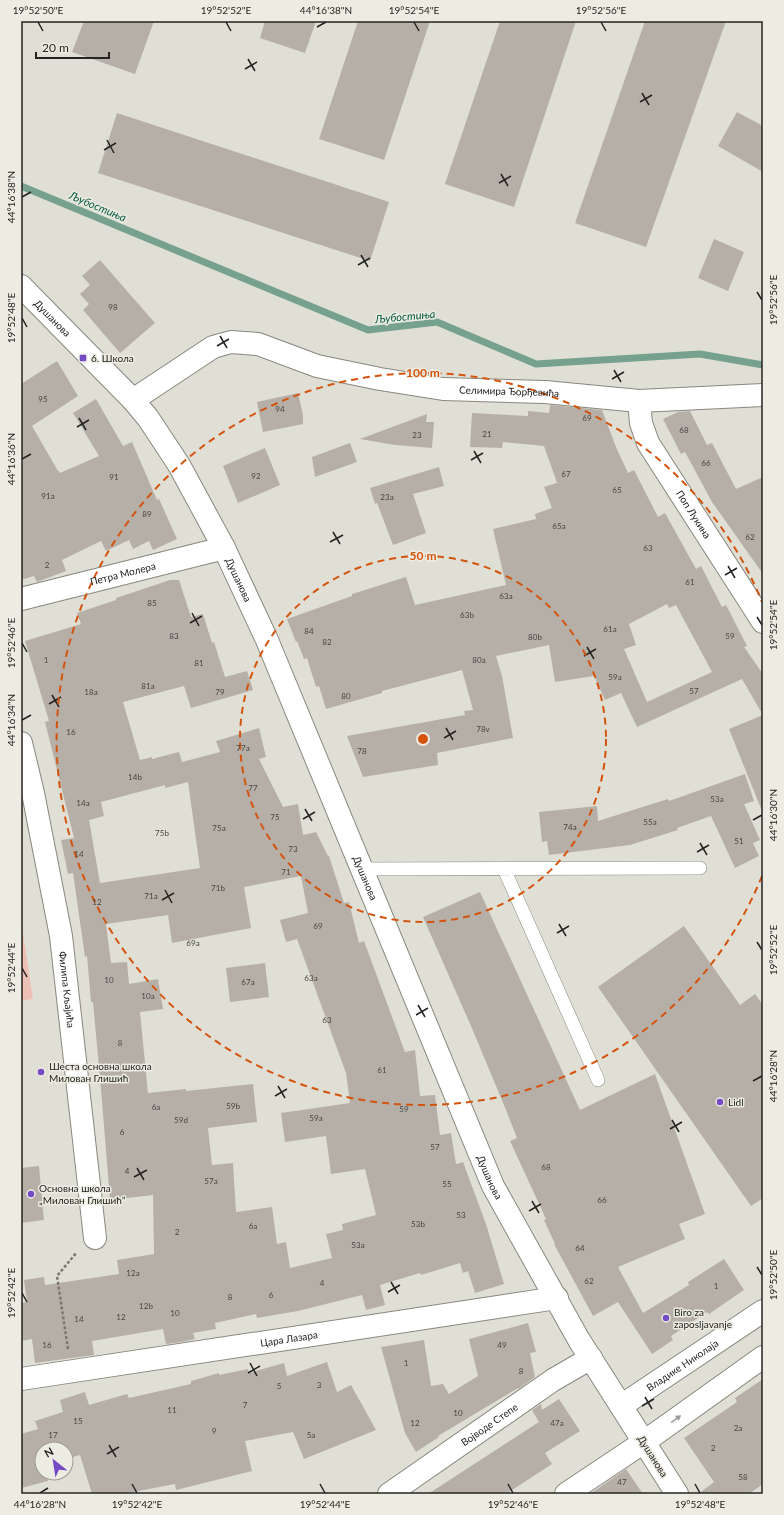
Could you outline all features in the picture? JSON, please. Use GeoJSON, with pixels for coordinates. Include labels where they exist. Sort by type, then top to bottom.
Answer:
{"type":"FeatureCollection","features":[{"type":"Feature","properties":{"kind":"street","name":"Душанова"},"geometry":{"type":"LineString","coordinates":[[21,286],[133,400],[148,418],[178,465],[224,548],[267,640],[493,1186],[591,1358],[677,1494]]}},
{"type":"Feature","properties":{"kind":"street","name":"Селимира Ђорђевића"},"geometry":{"type":"LineString","coordinates":[[133,400],[213,347],[231,342],[258,344],[317,366],[380,379],[444,389],[545,392],[639,401],[763,395]]}},
{"type":"Feature","properties":{"kind":"street","name":"Поп Лукина"},"geometry":{"type":"LineString","coordinates":[[639,401],[640,423],[648,443],[759,610]]}},
{"type":"Feature","properties":{"kind":"street","name":"Петра Молера"},"geometry":{"type":"LineString","coordinates":[[21,599],[224,548]]}},
{"type":"Feature","properties":{"kind":"street","name":"Филипа Кљајића"},"geometry":{"type":"LineString","coordinates":[[21,743],[33,793],[61,936],[95,1238]]}},
{"type":"Feature","properties":{"kind":"street","name":"Цара Лазара"},"geometry":{"type":"LineString","coordinates":[[21,1379],[557,1298]]}},
{"type":"Feature","properties":{"kind":"street","name":"Владике Николаја"},"geometry":{"type":"LineString","coordinates":[[621,1406],[763,1311]]}},
{"type":"Feature","properties":{"kind":"street"},"geometry":{"type":"LineString","coordinates":[[566,1494],[644,1442],[763,1357]]}},
{"type":"Feature","properties":{"kind":"street","name":"Војводе Степе"},"geometry":{"type":"LineString","coordinates":[[389,1494],[553,1380],[591,1358]]}},
{"type":"Feature","properties":{"kind":"lane"},"geometry":{"type":"LineString","coordinates":[[362,869],[700,868]]}},
{"type":"Feature","properties":{"kind":"lane"},"geometry":{"type":"LineString","coordinates":[[504,869],[598,1080]]}},
{"type":"Feature","properties":{"kind":"path"},"geometry":{"type":"LineString","coordinates":[[71,1372],[57,1276],[76,1253],[95,1238]]}},
{"type":"Feature","properties":{"kind":"shaded area"},"geometry":{"type":"Polygon","coordinates":[[[21,920],[33,999],[21,1001],[21,920]]]}},
{"type":"Feature","properties":{"kind":"building"},"geometry":{"type":"Polygon","coordinates":[[[84,21],[154,21],[135,74],[72,52],[84,21]]]}},
{"type":"Feature","properties":{"kind":"building"},"geometry":{"type":"Polygon","coordinates":[[[265,21],[316,21],[305,53],[260,38],[265,21]]]}},
{"type":"Feature","properties":{"kind":"building"},"geometry":{"type":"Polygon","coordinates":[[[358,21],[430,21],[384,160],[319,139],[358,21]]]}},
{"type":"Feature","properties":{"kind":"building"},"geometry":{"type":"Polygon","coordinates":[[[500,21],[576,21],[514,207],[445,184],[500,21]]]}},
{"type":"Feature","properties":{"kind":"building"},"geometry":{"type":"Polygon","coordinates":[[[645,21],[726,21],[646,247],[575,223],[645,21]]]}},
{"type":"Feature","properties":{"kind":"building"},"geometry":{"type":"Polygon","coordinates":[[[737,112],[763,126],[763,172],[718,146],[737,112]]]}},
{"type":"Feature","properties":{"kind":"building"},"geometry":{"type":"Polygon","coordinates":[[[117,113],[389,202],[370,261],[98,173],[117,113]]]}},
{"type":"Feature","properties":{"kind":"building"},"geometry":{"type":"Polygon","coordinates":[[[714,239],[744,252],[728,291],[698,278],[714,239]]]}},
{"type":"Feature","properties":{"kind":"building"},"geometry":{"type":"Polygon","coordinates":[[[100,260],[155,323],[120,353],[83,310],[89,304],[80,294],[90,285],[82,276],[100,260]]]}},
{"type":"Feature","properties":{"kind":"building"},"geometry":{"type":"Polygon","coordinates":[[[57,361],[78,396],[32,426],[58,471],[60,473],[99,456],[73,413],[96,399],[123,446],[132,442],[157,500],[159,499],[177,539],[153,550],[149,541],[133,549],[129,540],[106,551],[101,541],[62,560],[66,571],[37,582],[34,576],[21,580],[21,384],[57,361]]]}},
{"type":"Feature","properties":{"kind":"building"},"geometry":{"type":"Polygon","coordinates":[[[298,393],[303,415],[303,424],[263,432],[257,402],[298,393]]]}},
{"type":"Feature","properties":{"kind":"building"},"geometry":{"type":"Polygon","coordinates":[[[550,405],[602,410],[628,473],[634,470],[658,517],[665,513],[696,569],[701,566],[722,607],[726,605],[747,646],[744,647],[763,674],[763,715],[742,679],[637,727],[621,693],[605,700],[594,676],[555,682],[549,645],[496,656],[502,676],[513,738],[437,753],[438,765],[363,777],[347,736],[465,715],[464,711],[473,710],[462,670],[382,691],[382,693],[326,709],[319,686],[316,687],[307,658],[304,659],[287,619],[352,596],[352,594],[406,577],[415,605],[506,585],[493,529],[536,519],[535,514],[552,508],[544,487],[557,483],[544,446],[503,442],[502,448],[470,447],[472,413],[528,416],[528,411],[549,413],[550,405]],[[667,604],[629,624],[636,645],[624,649],[647,702],[712,672],[676,605],[669,608],[667,604]]]}},
{"type":"Feature","properties":{"kind":"building"},"geometry":{"type":"Polygon","coordinates":[[[690,411],[707,445],[712,443],[736,489],[763,477],[763,574],[712,502],[685,452],[681,454],[663,419],[678,412],[690,411]]]}},
{"type":"Feature","properties":{"kind":"building"},"geometry":{"type":"Polygon","coordinates":[[[427,414],[426,422],[434,422],[432,448],[395,445],[360,439],[427,414]]]}},
{"type":"Feature","properties":{"kind":"building"},"geometry":{"type":"Polygon","coordinates":[[[350,443],[357,462],[315,477],[312,457],[350,443]]]}},
{"type":"Feature","properties":{"kind":"building"},"geometry":{"type":"Polygon","coordinates":[[[265,448],[280,485],[238,503],[223,466],[265,448]]]}},
{"type":"Feature","properties":{"kind":"building"},"geometry":{"type":"Polygon","coordinates":[[[439,467],[444,486],[413,494],[426,533],[393,545],[377,503],[375,504],[370,488],[439,467]]]}},
{"type":"Feature","properties":{"kind":"building"},"geometry":{"type":"Polygon","coordinates":[[[170,580],[179,580],[191,617],[203,614],[225,677],[247,671],[253,690],[191,708],[184,686],[123,702],[140,760],[152,757],[152,759],[179,752],[182,762],[220,752],[216,741],[259,728],[266,757],[259,759],[283,807],[298,804],[303,835],[316,832],[329,856],[344,903],[349,902],[359,943],[364,941],[405,1052],[415,1050],[420,1096],[435,1095],[440,1135],[451,1133],[456,1164],[463,1162],[486,1224],[504,1284],[475,1293],[468,1271],[463,1273],[460,1263],[421,1275],[420,1273],[380,1285],[385,1305],[366,1310],[362,1295],[298,1311],[257,1318],[256,1314],[215,1323],[216,1329],[193,1333],[195,1339],[181,1342],[166,1344],[163,1329],[92,1341],[94,1355],[35,1363],[32,1339],[21,1341],[21,1303],[27,1302],[24,1280],[44,1277],[45,1285],[119,1274],[117,1260],[154,1254],[153,1195],[110,1200],[93,1002],[91,1002],[87,956],[85,957],[73,873],[68,874],[61,840],[74,838],[45,722],[49,721],[25,641],[81,624],[77,613],[116,600],[116,598],[170,580]],[[188,782],[165,788],[165,785],[101,802],[104,816],[89,820],[100,883],[200,868],[188,782]],[[301,876],[244,887],[251,928],[172,943],[168,915],[106,924],[111,963],[127,962],[129,984],[158,979],[163,1009],[140,1012],[148,1093],[186,1089],[186,1091],[253,1084],[257,1122],[208,1128],[212,1165],[233,1163],[236,1212],[272,1207],[277,1244],[286,1242],[290,1268],[332,1258],[326,1234],[343,1230],[342,1224],[376,1215],[365,1169],[331,1174],[326,1136],[285,1142],[281,1113],[350,1103],[346,1073],[297,939],[286,942],[280,920],[308,913],[301,876]]]}},
{"type":"Feature","properties":{"kind":"building"},"geometry":{"type":"Polygon","coordinates":[[[763,715],[763,811],[762,811],[729,729],[763,715]]]}},
{"type":"Feature","properties":{"kind":"building"},"geometry":{"type":"Polygon","coordinates":[[[745,774],[754,801],[744,804],[760,840],[753,843],[759,856],[735,868],[711,816],[677,828],[678,830],[630,845],[549,855],[547,841],[542,842],[539,812],[597,806],[598,821],[668,799],[669,801],[745,774]]]}},
{"type":"Feature","properties":{"kind":"building"},"geometry":{"type":"Polygon","coordinates":[[[480,892],[580,1110],[655,1074],[705,1214],[679,1224],[685,1239],[618,1267],[643,1313],[689,1285],[688,1282],[724,1259],[744,1290],[709,1314],[707,1312],[671,1336],[673,1340],[652,1354],[618,1302],[593,1316],[554,1244],[544,1220],[546,1219],[510,1141],[517,1138],[506,1110],[423,917],[480,892]]]}},
{"type":"Feature","properties":{"kind":"building","name":"Lidl"},"geometry":{"type":"Polygon","coordinates":[[[684,926],[740,1005],[755,994],[763,1005],[763,1198],[751,1206],[598,987],[684,926]]]}},
{"type":"Feature","properties":{"kind":"building"},"geometry":{"type":"Polygon","coordinates":[[[265,963],[269,997],[230,1002],[226,968],[265,963]]]}},
{"type":"Feature","properties":{"kind":"building","name":"Основна школа „Милован Глишић”"},"geometry":{"type":"Polygon","coordinates":[[[39,1166],[44,1220],[21,1223],[21,1168],[39,1166]]]}},
{"type":"Feature","properties":{"kind":"building"},"geometry":{"type":"Polygon","coordinates":[[[528,1323],[536,1352],[530,1353],[535,1377],[518,1389],[438,1436],[439,1437],[416,1452],[405,1433],[381,1347],[424,1340],[431,1386],[443,1384],[449,1394],[478,1376],[469,1339],[528,1323]]]}},
{"type":"Feature","properties":{"kind":"building"},"geometry":{"type":"Polygon","coordinates":[[[327,1362],[337,1392],[351,1385],[376,1430],[304,1459],[293,1432],[245,1441],[252,1471],[176,1490],[175,1484],[123,1494],[92,1494],[80,1455],[74,1457],[74,1441],[34,1441],[34,1481],[48,1481],[21,1488],[21,1434],[38,1429],[35,1421],[63,1412],[60,1400],[85,1392],[89,1405],[127,1394],[129,1398],[191,1384],[191,1381],[219,1373],[219,1375],[248,1369],[249,1373],[284,1363],[287,1376],[327,1362]]]}},
{"type":"Feature","properties":{"kind":"building"},"geometry":{"type":"Polygon","coordinates":[[[763,1379],[763,1484],[749,1494],[698,1494],[714,1482],[684,1438],[737,1402],[735,1398],[763,1379]]]}},
{"type":"Feature","properties":{"kind":"building"},"geometry":{"type":"Polygon","coordinates":[[[559,1399],[580,1431],[545,1453],[552,1464],[506,1494],[428,1494],[539,1422],[532,1410],[541,1404],[542,1410],[559,1399]]]}},
{"type":"Feature","properties":{"kind":"building"},"geometry":{"type":"Polygon","coordinates":[[[626,1469],[643,1494],[590,1494],[626,1469]]]}},
{"type":"Feature","properties":{"kind":"waterway","name":"Љубостиња"},"geometry":{"type":"LineString","coordinates":[[21,186],[368,330],[437,322],[536,364],[700,354],[763,365]]}},
{"type":"Feature","properties":{"kind":"place","name":"6. Школа"},"geometry":{"type":"Point","coordinates":[83,358]}},
{"type":"Feature","properties":{"kind":"place","name":"Шеста основна школа Милован Глишић"},"geometry":{"type":"Point","coordinates":[41,1072]}},
{"type":"Feature","properties":{"kind":"place","name":"Lidl"},"geometry":{"type":"Point","coordinates":[720,1102]}},
{"type":"Feature","properties":{"kind":"place","name":"Основна школа „Милован Глишић”"},"geometry":{"type":"Point","coordinates":[31,1194]}},
{"type":"Feature","properties":{"kind":"place","name":"Biro za zaposljavanje"},"geometry":{"type":"Point","coordinates":[666,1318]}}]}
